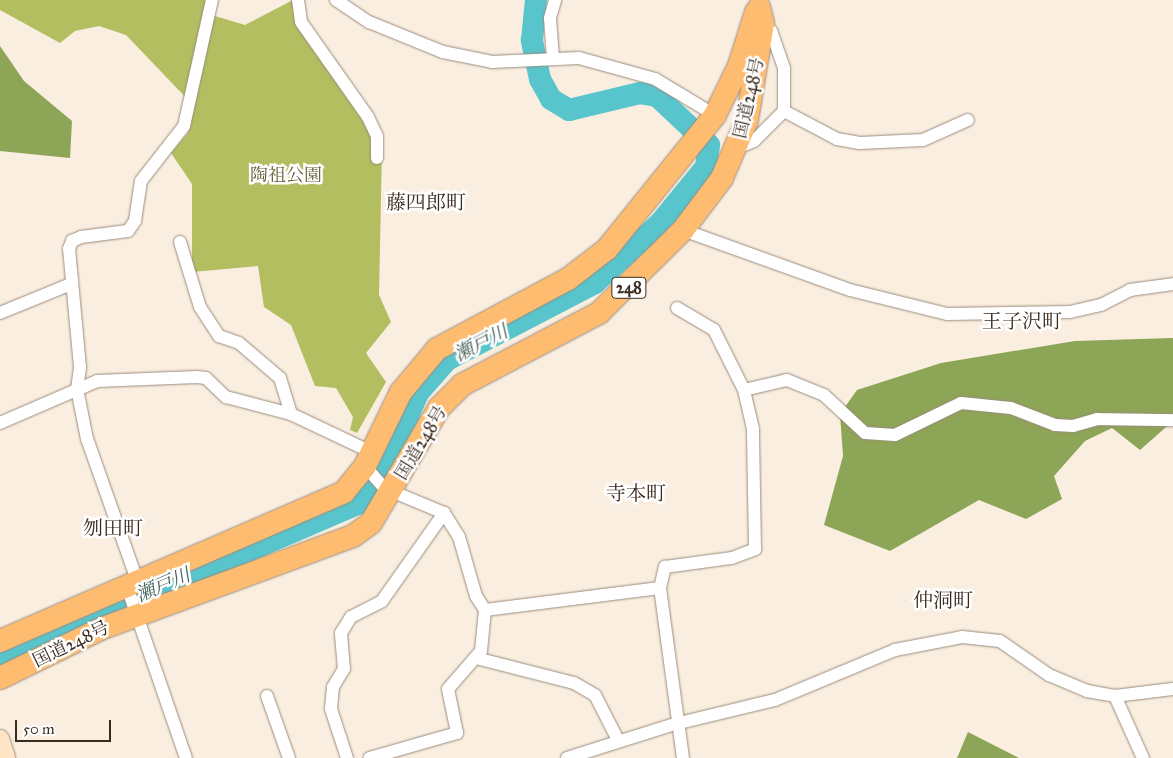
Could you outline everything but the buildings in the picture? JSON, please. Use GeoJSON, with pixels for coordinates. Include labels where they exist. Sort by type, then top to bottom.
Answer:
{"type":"FeatureCollection","features":[{"type":"Feature","properties":{"kind":"highway","name":"国道248号"},"geometry":{"type":"LineString","coordinates":[[0,640],[329,501],[368,462],[401,392],[437,349],[588,267],[712,120],[760,10]]}},
{"type":"Feature","properties":{"kind":"highway","name":"国道248号"},"geometry":{"type":"LineString","coordinates":[[0,678],[135,610],[353,536],[371,523],[388,490],[439,408],[462,385],[599,313],[683,230],[722,178],[737,148],[747,120],[760,10]]}},
{"type":"Feature","properties":{"kind":"street"},"geometry":{"type":"LineString","coordinates":[[186,758],[135,610],[130,584],[87,439],[77,389],[80,367],[71,284],[72,241],[128,231],[135,221],[141,181],[184,126],[212,0]]}},
{"type":"Feature","properties":{"kind":"street"},"geometry":{"type":"LineString","coordinates":[[298,0],[301,22],[368,117],[377,136],[377,158]]}},
{"type":"Feature","properties":{"kind":"street"},"geometry":{"type":"LineString","coordinates":[[336,0],[369,22],[443,52],[474,60],[519,61],[579,58],[655,79],[712,120]]}},
{"type":"Feature","properties":{"kind":"street"},"geometry":{"type":"LineString","coordinates":[[550,58],[550,18],[555,0]]}},
{"type":"Feature","properties":{"kind":"street"},"geometry":{"type":"LineString","coordinates":[[737,148],[754,141],[784,111],[784,68],[771,31],[760,10]]}},
{"type":"Feature","properties":{"kind":"street"},"geometry":{"type":"LineString","coordinates":[[784,111],[836,140],[860,143],[923,140],[968,120]]}},
{"type":"Feature","properties":{"kind":"street"},"geometry":{"type":"LineString","coordinates":[[683,230],[850,290],[947,314],[1070,312],[1101,305],[1130,290],[1173,284]]}},
{"type":"Feature","properties":{"kind":"street"},"geometry":{"type":"LineString","coordinates":[[180,242],[200,307],[219,336],[239,342],[280,378],[291,414]]}},
{"type":"Feature","properties":{"kind":"street"},"geometry":{"type":"LineString","coordinates":[[0,313],[71,284]]}},
{"type":"Feature","properties":{"kind":"street"},"geometry":{"type":"LineString","coordinates":[[677,308],[714,330],[744,390],[753,429],[755,549],[732,558],[665,567],[660,588],[675,684],[675,724],[683,758]]}},
{"type":"Feature","properties":{"kind":"street"},"geometry":{"type":"LineString","coordinates":[[0,423],[36,411],[77,389],[97,381],[206,378],[226,397],[291,414],[368,462],[388,490],[444,513],[459,537],[476,596],[485,610],[476,658],[448,689],[457,733],[411,753],[369,758]]}},
{"type":"Feature","properties":{"kind":"street"},"geometry":{"type":"LineString","coordinates":[[744,390],[787,380],[824,395],[859,429],[873,434],[895,435],[961,404],[1011,408],[1055,425],[1073,426],[1097,420],[1173,420]]}},
{"type":"Feature","properties":{"kind":"street"},"geometry":{"type":"LineString","coordinates":[[347,758],[331,709],[333,687],[344,669],[341,633],[351,617],[382,601],[444,513]]}},
{"type":"Feature","properties":{"kind":"street"},"geometry":{"type":"LineString","coordinates":[[485,610],[660,588]]}},
{"type":"Feature","properties":{"kind":"street"},"geometry":{"type":"LineString","coordinates":[[567,758],[618,740],[675,724],[775,700],[895,650],[962,637],[1000,641],[1069,686],[1114,696],[1173,688]]}},
{"type":"Feature","properties":{"kind":"street"},"geometry":{"type":"LineString","coordinates":[[476,658],[574,683],[595,695],[618,740]]}},
{"type":"Feature","properties":{"kind":"street"},"geometry":{"type":"LineString","coordinates":[[268,696],[289,758]]}},
{"type":"Feature","properties":{"kind":"street"},"geometry":{"type":"LineString","coordinates":[[1114,696],[1143,758]]}},
{"type":"Feature","properties":{"kind":"street"},"geometry":{"type":"LineString","coordinates":[[0,739],[6,758]]}},
{"type":"Feature","properties":{"kind":"green space","name":"陶祖公園"},"geometry":{"type":"Polygon","coordinates":[[[0,0],[207,0],[205,13],[245,25],[293,0],[296,24],[382,149],[379,295],[391,322],[366,353],[386,382],[357,433],[350,430],[353,417],[336,388],[315,386],[291,325],[264,307],[258,266],[192,272],[192,184],[171,153],[188,133],[193,105],[126,35],[99,26],[75,31],[60,43],[0,10],[0,0]]]}},
{"type":"Feature","properties":{"kind":"green space"},"geometry":{"type":"Polygon","coordinates":[[[0,46],[24,81],[72,121],[70,158],[0,151],[0,46]]]}},
{"type":"Feature","properties":{"kind":"green space"},"geometry":{"type":"Polygon","coordinates":[[[1173,338],[1173,421],[1140,450],[1112,428],[1085,441],[1054,476],[1062,499],[1026,519],[979,500],[890,551],[824,525],[843,456],[840,414],[857,390],[941,363],[1075,341],[1173,338]]]}},
{"type":"Feature","properties":{"kind":"green space"},"geometry":{"type":"Polygon","coordinates":[[[968,732],[1019,758],[957,758],[968,732]]]}},
{"type":"Feature","properties":{"kind":"waterway","name":"瀬戸川"},"geometry":{"type":"LineString","coordinates":[[0,658],[360,503],[394,448],[418,393],[447,360],[595,283],[661,222],[706,167],[709,145],[657,96],[640,93],[569,110],[551,99],[540,79],[532,40],[536,0]]}},
{"type":"Feature","properties":{"kind":"district","name":"藤四郎町"},"geometry":{"type":"Point","coordinates":[426,202]}},
{"type":"Feature","properties":{"kind":"district","name":"王子沢町"},"geometry":{"type":"Point","coordinates":[1022,321]}},
{"type":"Feature","properties":{"kind":"district","name":"寺本町"},"geometry":{"type":"Point","coordinates":[636,493]}},
{"type":"Feature","properties":{"kind":"district","name":"刎田町"},"geometry":{"type":"Point","coordinates":[113,528]}},
{"type":"Feature","properties":{"kind":"district","name":"仲洞町"},"geometry":{"type":"Point","coordinates":[943,600]}}]}
